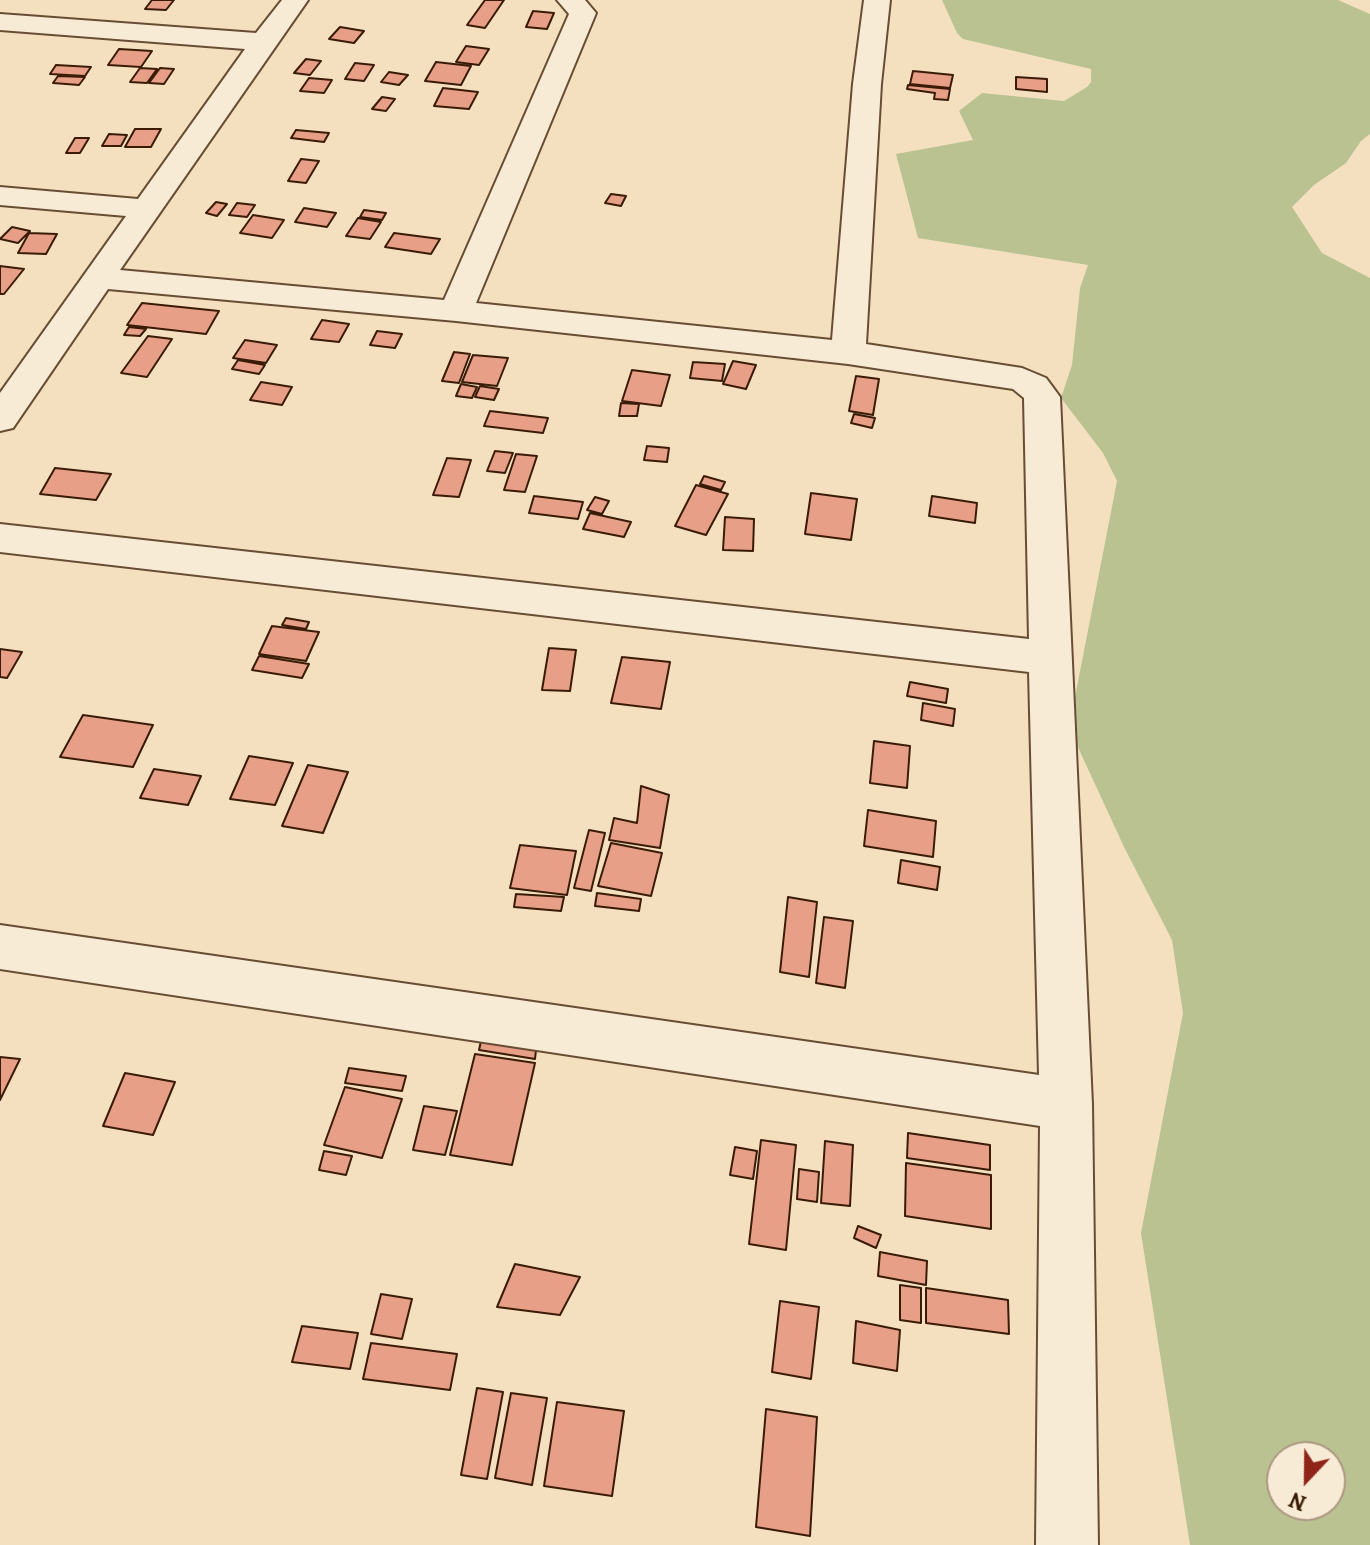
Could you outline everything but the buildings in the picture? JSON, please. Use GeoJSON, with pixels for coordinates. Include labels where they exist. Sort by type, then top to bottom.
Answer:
{"type":"FeatureCollection","features":[{"type":"Feature","properties":{"kind":"street"},"geometry":{"type":"LineString","coordinates":[[0,419],[295,0]]}},
{"type":"Feature","properties":{"kind":"street"},"geometry":{"type":"LineString","coordinates":[[456,311],[583,13],[570,0]]}},
{"type":"Feature","properties":{"kind":"street"},"geometry":{"type":"LineString","coordinates":[[848,353],[867,84],[877,0]]}},
{"type":"Feature","properties":{"kind":"street"},"geometry":{"type":"LineString","coordinates":[[0,22],[263,42]]}},
{"type":"Feature","properties":{"kind":"street"},"geometry":{"type":"LineString","coordinates":[[0,196],[147,209]]}},
{"type":"Feature","properties":{"kind":"street"},"geometry":{"type":"LineString","coordinates":[[99,278],[456,311],[848,353],[1022,379],[1034,386],[1042,397],[1066,1104],[1067,1545]]}},
{"type":"Feature","properties":{"kind":"street"},"geometry":{"type":"LineString","coordinates":[[0,538],[1049,658]]}},
{"type":"Feature","properties":{"kind":"street"},"geometry":{"type":"LineString","coordinates":[[0,947],[1066,1104]]}},
{"type":"Feature","properties":{"kind":"green space"},"geometry":{"type":"Polygon","coordinates":[[[942,0],[1338,0],[1370,14],[1370,134],[1361,141],[1346,163],[1314,185],[1292,207],[1322,253],[1370,278],[1370,1545],[1190,1545],[1141,1233],[1183,1013],[1172,940],[1125,849],[1069,728],[1117,481],[1103,453],[1061,398],[1072,365],[1080,288],[1088,265],[918,238],[896,154],[973,140],[959,111],[982,93],[1064,101],[1087,87],[1091,82],[1091,69],[963,39],[957,33],[942,0]]]}}]}
